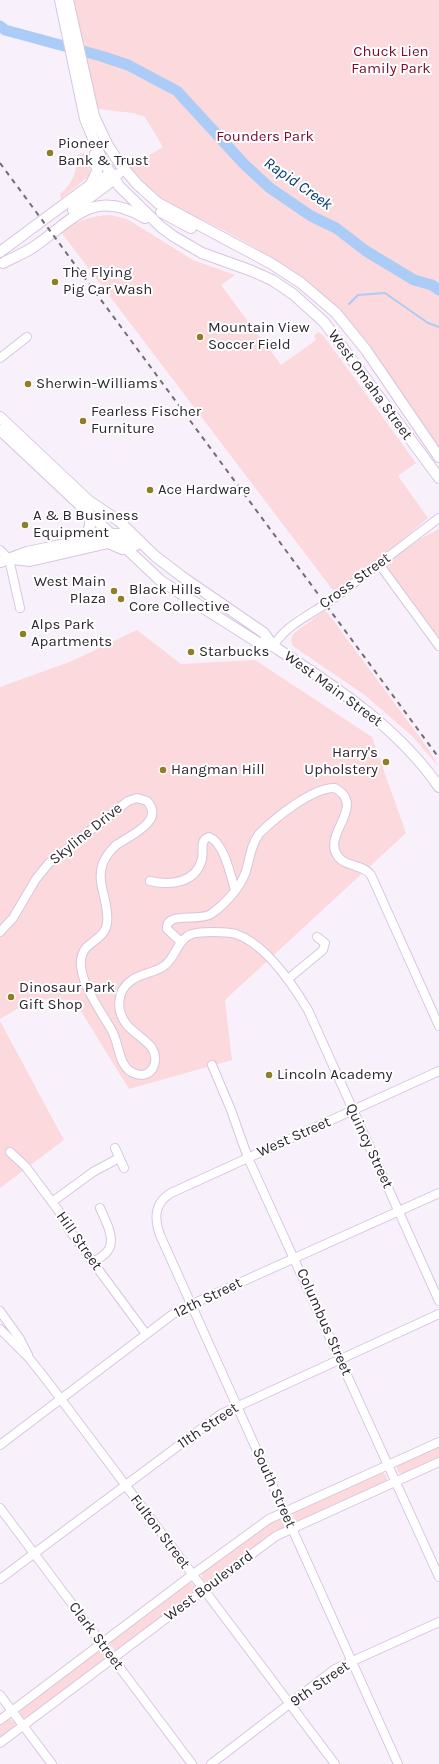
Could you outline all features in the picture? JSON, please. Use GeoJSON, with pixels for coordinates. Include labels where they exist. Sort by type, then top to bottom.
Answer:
{"type":"FeatureCollection","features":[{"type":"Feature","properties":{"kind":"main road","name":"West Omaha Street"},"geometry":{"type":"LineString","coordinates":[[60,0],[67,6],[83,89],[85,119],[97,149],[112,177],[161,227],[202,253],[272,280],[293,294],[324,322],[356,363],[439,478]]}},
{"type":"Feature","properties":{"kind":"main road","name":"West Omaha Street"},"geometry":{"type":"LineString","coordinates":[[83,89],[94,116],[117,161],[137,184],[158,203],[272,264],[302,283],[336,313],[366,350],[439,457]]}},
{"type":"Feature","properties":{"kind":"main road"},"geometry":{"type":"LineString","coordinates":[[85,119],[82,124],[95,154],[97,165],[97,174],[91,185]]}},
{"type":"Feature","properties":{"kind":"main road"},"geometry":{"type":"LineString","coordinates":[[1,264],[112,177],[119,170],[117,161]]}},
{"type":"Feature","properties":{"kind":"main road"},"geometry":{"type":"LineString","coordinates":[[0,252],[91,185],[112,177],[124,179],[145,200],[174,220],[248,252]]}},
{"type":"Feature","properties":{"kind":"main road"},"geometry":{"type":"LineString","coordinates":[[1,264],[31,249],[77,215],[95,206],[110,205],[121,207],[133,211],[161,227]]}},
{"type":"Feature","properties":{"kind":"main road","name":"West Main Street"},"geometry":{"type":"LineString","coordinates":[[0,418],[90,501],[119,521],[151,553],[171,569],[264,633],[273,646]]}},
{"type":"Feature","properties":{"kind":"main road","name":"West Main Street"},"geometry":{"type":"LineString","coordinates":[[0,430],[89,514],[107,534],[169,587],[257,642],[273,646],[357,704],[379,722],[413,755],[439,788]]}},
{"type":"Feature","properties":{"kind":"main road"},"geometry":{"type":"LineString","coordinates":[[52,556],[62,549],[101,539],[107,534],[111,527],[111,521],[103,511]]}},
{"type":"Feature","properties":{"kind":"main road"},"geometry":{"type":"LineString","coordinates":[[79,541],[90,528],[91,520],[89,514]]}},
{"type":"Feature","properties":{"kind":"main road"},"geometry":{"type":"LineString","coordinates":[[5,560],[28,552],[107,534],[120,534],[130,540],[177,581],[215,604],[234,612]]}},
{"type":"Feature","properties":{"kind":"main road"},"geometry":{"type":"LineString","coordinates":[[5,560],[30,561],[108,544],[118,546],[129,553]]}},
{"type":"Feature","properties":{"kind":"street"},"geometry":{"type":"LineString","coordinates":[[0,358],[26,337]]}},
{"type":"Feature","properties":{"kind":"street","name":"Cross Street"},"geometry":{"type":"LineString","coordinates":[[273,646],[281,634],[290,627],[326,603],[439,518]]}},
{"type":"Feature","properties":{"kind":"street"},"geometry":{"type":"LineString","coordinates":[[0,550],[5,560],[20,608]]}},
{"type":"Feature","properties":{"kind":"street"},"geometry":{"type":"LineString","coordinates":[[379,564],[439,646]]}},
{"type":"Feature","properties":{"kind":"street"},"geometry":{"type":"LineString","coordinates":[[181,942],[167,929],[166,924],[168,921],[179,918],[206,917],[222,904],[235,890],[245,874],[252,846],[259,834],[307,796],[321,789],[330,788],[340,790],[347,806],[345,817],[334,840],[334,851],[344,863],[363,868],[368,871],[439,1026]]}},
{"type":"Feature","properties":{"kind":"street","name":"Skyline Drive"},"geometry":{"type":"LineString","coordinates":[[0,932],[13,918],[36,879],[49,863],[121,806],[139,798],[149,803],[151,807],[151,817],[145,827],[111,850],[104,861],[100,883],[107,909],[106,927],[104,932],[84,950],[80,961],[85,982],[116,1037],[122,1063],[132,1073],[139,1075],[149,1072],[155,1066],[156,1060],[152,1049],[127,1025],[121,1011],[120,995],[123,989],[135,978],[154,972],[170,961],[181,942]]}},
{"type":"Feature","properties":{"kind":"street"},"geometry":{"type":"LineString","coordinates":[[150,881],[170,884],[182,882],[187,879],[200,865],[203,855],[202,845],[204,840],[212,837],[228,864],[235,890]]}},
{"type":"Feature","properties":{"kind":"street","name":"Quincy Street"},"geometry":{"type":"LineString","coordinates":[[181,942],[188,936],[196,933],[222,932],[236,934],[261,950],[288,979],[308,1010],[439,1301]]}},
{"type":"Feature","properties":{"kind":"street"},"geometry":{"type":"LineString","coordinates":[[288,979],[323,950],[325,943],[317,937]]}},
{"type":"Feature","properties":{"kind":"street","name":"Columbus Street"},"geometry":{"type":"LineString","coordinates":[[212,1065],[231,1110],[248,1158],[295,1258],[439,1577]]}},
{"type":"Feature","properties":{"kind":"street","name":"West Street"},"geometry":{"type":"LineString","coordinates":[[156,1210],[162,1200],[171,1193],[439,1071]]}},
{"type":"Feature","properties":{"kind":"street"},"geometry":{"type":"LineString","coordinates":[[115,1148],[124,1168]]}},
{"type":"Feature","properties":{"kind":"street","name":"Hill Street"},"geometry":{"type":"LineString","coordinates":[[10,1152],[26,1168],[52,1202],[70,1231],[146,1334]]}},
{"type":"Feature","properties":{"kind":"street"},"geometry":{"type":"LineString","coordinates":[[52,1202],[93,1172],[119,1158]]}},
{"type":"Feature","properties":{"kind":"street","name":"12th Street"},"geometry":{"type":"LineString","coordinates":[[0,1444],[172,1314],[439,1192]]}},
{"type":"Feature","properties":{"kind":"street"},"geometry":{"type":"LineString","coordinates":[[94,1262],[107,1252],[110,1246],[110,1234],[100,1208]]}},
{"type":"Feature","properties":{"kind":"street","name":"South Street"},"geometry":{"type":"LineString","coordinates":[[156,1210],[156,1222],[160,1235],[398,1764]]}},
{"type":"Feature","properties":{"kind":"street","name":"Fulton Street"},"geometry":{"type":"LineString","coordinates":[[0,1311],[20,1339],[29,1358]]}},
{"type":"Feature","properties":{"kind":"street","name":"11th Street"},"geometry":{"type":"LineString","coordinates":[[0,1579],[214,1419],[237,1406],[439,1314]]}},
{"type":"Feature","properties":{"kind":"street","name":"Fulton Street"},"geometry":{"type":"LineString","coordinates":[[0,1329],[29,1358],[61,1399],[335,1764]]}},
{"type":"Feature","properties":{"kind":"street","name":"West Boulevard"},"geometry":{"type":"LineString","coordinates":[[0,1720],[262,1524],[284,1512],[439,1442]]}},
{"type":"Feature","properties":{"kind":"street","name":"West Boulevard"},"geometry":{"type":"LineString","coordinates":[[0,1743],[268,1542],[292,1528],[439,1462]]}},
{"type":"Feature","properties":{"kind":"street","name":"Clark Street"},"geometry":{"type":"LineString","coordinates":[[0,1508],[192,1764]]}},
{"type":"Feature","properties":{"kind":"street","name":"9th Street"},"geometry":{"type":"LineString","coordinates":[[212,1764],[335,1669],[439,1622]]}},
{"type":"Feature","properties":{"kind":"street"},"geometry":{"type":"LineString","coordinates":[[0,1695],[52,1764]]}},
{"type":"Feature","properties":{"kind":"green space","name":"Founders Park"},"geometry":{"type":"Polygon","coordinates":[[[74,0],[439,0],[439,448],[326,297],[289,269],[263,252],[165,201],[146,185],[130,167],[163,147],[145,117],[133,113],[98,109],[90,81],[74,0]]]}},
{"type":"Feature","properties":{"kind":"green space"},"geometry":{"type":"Polygon","coordinates":[[[84,153],[90,167],[89,176],[61,199],[60,194],[68,186],[75,172],[77,155],[84,153]]]}},
{"type":"Feature","properties":{"kind":"green space"},"geometry":{"type":"Polygon","coordinates":[[[110,215],[127,219],[193,260],[235,275],[221,285],[267,347],[273,347],[271,351],[281,365],[316,340],[314,336],[318,332],[323,335],[416,463],[398,476],[428,518],[382,557],[335,593],[61,232],[84,220],[110,215]]]}},
{"type":"Feature","properties":{"kind":"green space"},"geometry":{"type":"Polygon","coordinates":[[[439,529],[439,640],[387,567],[388,563],[420,539],[439,529]]]}},
{"type":"Feature","properties":{"kind":"green space"},"geometry":{"type":"Polygon","coordinates":[[[324,611],[327,612],[427,747],[439,767],[412,736],[366,696],[293,646],[291,641],[293,634],[324,611]]]}},
{"type":"Feature","properties":{"kind":"green space"},"geometry":{"type":"Polygon","coordinates":[[[137,630],[181,664],[255,660],[372,737],[406,833],[225,1000],[232,1060],[129,1089],[74,1000],[34,999],[0,1019],[0,687],[72,661],[137,630]]]}},
{"type":"Feature","properties":{"kind":"green space"},"geometry":{"type":"Polygon","coordinates":[[[0,1021],[64,1140],[0,1188],[0,1021]]]}},
{"type":"Feature","properties":{"kind":"green space"},"geometry":{"type":"Polygon","coordinates":[[[439,1445],[439,1459],[406,1475],[398,1472],[397,1467],[400,1463],[439,1445]]]}},
{"type":"Feature","properties":{"kind":"green space"},"geometry":{"type":"Polygon","coordinates":[[[381,1472],[386,1475],[387,1481],[301,1522],[297,1522],[294,1519],[293,1514],[296,1510],[381,1472]]]}},
{"type":"Feature","properties":{"kind":"green space"},"geometry":{"type":"Polygon","coordinates":[[[279,1519],[284,1522],[284,1529],[211,1582],[206,1582],[202,1579],[202,1572],[271,1522],[279,1519]]]}},
{"type":"Feature","properties":{"kind":"green space"},"geometry":{"type":"Polygon","coordinates":[[[191,1583],[196,1587],[196,1592],[116,1651],[110,1645],[111,1641],[187,1584],[191,1583]]]}},
{"type":"Feature","properties":{"kind":"green space"},"geometry":{"type":"Polygon","coordinates":[[[101,1651],[106,1655],[106,1659],[27,1719],[23,1718],[20,1713],[21,1709],[96,1652],[101,1651]]]}},
{"type":"Feature","properties":{"kind":"green space"},"geometry":{"type":"Polygon","coordinates":[[[9,1718],[15,1723],[15,1728],[0,1740],[0,1724],[9,1718]]]}},
{"type":"Feature","properties":{"kind":"waterway","name":"Rapid Creek"},"geometry":{"type":"LineString","coordinates":[[0,26],[5,30],[101,56],[128,65],[177,91],[244,164],[270,188],[311,216],[336,228],[366,251],[414,280],[432,285],[439,290]]}},
{"type":"Feature","properties":{"kind":"waterway"},"geometry":{"type":"LineString","coordinates":[[349,304],[358,295],[385,293],[428,323],[439,327]]}},
{"type":"Feature","properties":{"kind":"railway"},"geometry":{"type":"LineString","coordinates":[[0,163],[439,758]]}},
{"type":"Feature","properties":{"kind":"place","name":"Pioneer Bank & Trust"},"geometry":{"type":"Point","coordinates":[50,153]}},
{"type":"Feature","properties":{"kind":"place","name":"The Flying Pig Car Wash"},"geometry":{"type":"Point","coordinates":[55,282]}},
{"type":"Feature","properties":{"kind":"place","name":"Mountain View Soccer Field"},"geometry":{"type":"Point","coordinates":[200,337]}},
{"type":"Feature","properties":{"kind":"place","name":"Sherwin-Williams"},"geometry":{"type":"Point","coordinates":[28,384]}},
{"type":"Feature","properties":{"kind":"place","name":"Fearless Fischer Furniture"},"geometry":{"type":"Point","coordinates":[83,421]}},
{"type":"Feature","properties":{"kind":"place","name":"Ace Hardware"},"geometry":{"type":"Point","coordinates":[150,490]}},
{"type":"Feature","properties":{"kind":"place","name":"A & B Business Equipment"},"geometry":{"type":"Point","coordinates":[25,525]}},
{"type":"Feature","properties":{"kind":"place","name":"West Main Plaza"},"geometry":{"type":"Point","coordinates":[114,591]}},
{"type":"Feature","properties":{"kind":"place","name":"Black Hills Core Collective"},"geometry":{"type":"Point","coordinates":[121,599]}},
{"type":"Feature","properties":{"kind":"place","name":"Alps Park Apartments"},"geometry":{"type":"Point","coordinates":[23,634]}},
{"type":"Feature","properties":{"kind":"place","name":"Starbucks"},"geometry":{"type":"Point","coordinates":[191,652]}},
{"type":"Feature","properties":{"kind":"place","name":"Harry's Upholstery"},"geometry":{"type":"Point","coordinates":[386,762]}},
{"type":"Feature","properties":{"kind":"place","name":"Hangman Hill"},"geometry":{"type":"Point","coordinates":[163,770]}},
{"type":"Feature","properties":{"kind":"place","name":"Dinosaur Park Gift Shop"},"geometry":{"type":"Point","coordinates":[11,997]}},
{"type":"Feature","properties":{"kind":"place","name":"Lincoln Academy"},"geometry":{"type":"Point","coordinates":[269,1075]}},
{"type":"Feature","properties":{"kind":"park label","name":"Chuck Lien Family Park"},"geometry":{"type":"Point","coordinates":[391,60]}}]}
